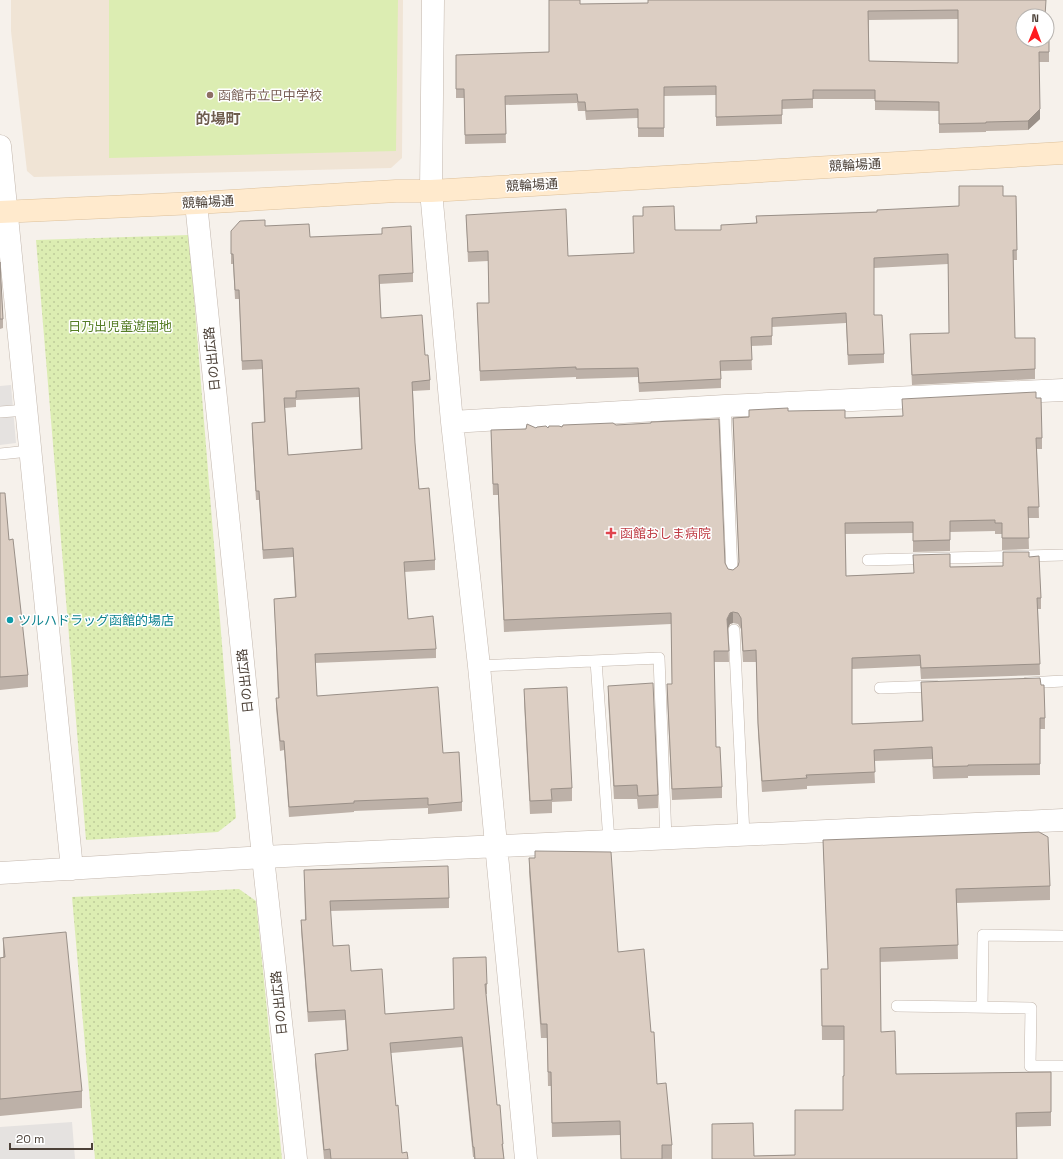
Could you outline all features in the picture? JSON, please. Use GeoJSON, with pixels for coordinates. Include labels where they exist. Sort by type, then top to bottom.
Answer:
{"type":"FeatureCollection","features":[{"type":"Feature","properties":{"kind":"street"},"geometry":{"type":"LineString","coordinates":[[433,0],[431,191],[452,422],[479,666],[526,1159]]}},
{"type":"Feature","properties":{"kind":"street"},"geometry":{"type":"LineString","coordinates":[[0,146],[4,212],[26,410],[72,869]]}},
{"type":"Feature","properties":{"kind":"street","name":"競輪場通"},"geometry":{"type":"LineString","coordinates":[[4,212],[196,203],[396,191],[431,191],[1063,153]]}},
{"type":"Feature","properties":{"kind":"street","name":"日の出広路"},"geometry":{"type":"LineString","coordinates":[[196,203],[263,857],[296,1159]]}},
{"type":"Feature","properties":{"kind":"street"},"geometry":{"type":"LineString","coordinates":[[452,422],[725,406],[1063,390]]}},
{"type":"Feature","properties":{"kind":"street"},"geometry":{"type":"LineString","coordinates":[[0,873],[263,857],[1063,820]]}},
{"type":"Feature","properties":{"kind":"lane"},"geometry":{"type":"LineString","coordinates":[[725,406],[732,574]]}},
{"type":"Feature","properties":{"kind":"lane"},"geometry":{"type":"LineString","coordinates":[[0,412],[26,410]]}},
{"type":"Feature","properties":{"kind":"lane"},"geometry":{"type":"LineString","coordinates":[[0,454],[29,451]]}},
{"type":"Feature","properties":{"kind":"lane"},"geometry":{"type":"LineString","coordinates":[[868,560],[1063,555]]}},
{"type":"Feature","properties":{"kind":"lane"},"geometry":{"type":"LineString","coordinates":[[734,630],[744,835]]}},
{"type":"Feature","properties":{"kind":"lane"},"geometry":{"type":"LineString","coordinates":[[479,666],[659,658],[666,839]]}},
{"type":"Feature","properties":{"kind":"lane"},"geometry":{"type":"LineString","coordinates":[[596,661],[609,842]]}},
{"type":"Feature","properties":{"kind":"lane"},"geometry":{"type":"LineString","coordinates":[[1015,683],[1063,682]]}},
{"type":"Feature","properties":{"kind":"lane"},"geometry":{"type":"LineString","coordinates":[[880,688],[944,686]]}},
{"type":"Feature","properties":{"kind":"lane"},"geometry":{"type":"LineString","coordinates":[[982,1007],[983,935],[1063,936]]}},
{"type":"Feature","properties":{"kind":"lane"},"geometry":{"type":"LineString","coordinates":[[897,1006],[1030,1008],[1030,1066],[1063,1066]]}},
{"type":"Feature","properties":{"kind":"shaded area","name":"函館市立巴中学校"},"geometry":{"type":"Polygon","coordinates":[[[11,0],[403,0],[402,158],[391,168],[34,177],[27,171],[11,31],[11,0]]]}},
{"type":"Feature","properties":{"kind":"shaded area"},"geometry":{"type":"Polygon","coordinates":[[[11,385],[16,443],[0,445],[0,386],[11,385]]]}},
{"type":"Feature","properties":{"kind":"shaded area"},"geometry":{"type":"Polygon","coordinates":[[[72,1122],[75,1159],[0,1159],[0,1127],[72,1122]]]}},
{"type":"Feature","properties":{"kind":"green space","name":"函館市立巴中学校"},"geometry":{"type":"Polygon","coordinates":[[[109,0],[398,0],[396,151],[109,158],[109,0]]]}},
{"type":"Feature","properties":{"kind":"green space","name":"日乃出児童遊園地"},"geometry":{"type":"Polygon","coordinates":[[[189,235],[236,818],[218,832],[86,840],[36,240],[189,235]]]}},
{"type":"Feature","properties":{"kind":"green space"},"geometry":{"type":"Polygon","coordinates":[[[239,889],[256,901],[282,1159],[95,1159],[72,897],[239,889]]]}},
{"type":"Feature","properties":{"kind":"building"},"geometry":{"type":"Polygon","coordinates":[[[549,0],[580,0],[580,4],[648,3],[648,0],[1046,0],[1046,8],[1015,8],[1015,48],[1049,48],[1049,52],[1039,52],[1040,109],[1028,121],[939,124],[939,102],[875,101],[875,90],[813,90],[813,99],[782,100],[782,115],[716,117],[716,86],[664,87],[664,128],[638,128],[638,109],[586,111],[585,102],[578,102],[577,94],[505,96],[506,134],[465,135],[464,89],[456,89],[456,55],[549,52],[549,0]],[[958,10],[868,11],[869,61],[958,63],[958,10]]]}},
{"type":"Feature","properties":{"kind":"building"},"geometry":{"type":"Polygon","coordinates":[[[959,186],[1003,186],[1003,196],[1016,196],[1017,250],[1013,250],[1015,338],[1035,338],[1035,369],[912,375],[910,334],[949,333],[948,254],[874,258],[874,315],[882,315],[884,354],[848,355],[846,313],[772,318],[772,336],[751,337],[752,360],[720,361],[721,379],[639,383],[638,368],[576,369],[576,367],[480,371],[477,303],[489,303],[488,251],[468,252],[466,215],[566,209],[568,256],[634,253],[633,216],[643,216],[643,207],[674,206],[675,230],[721,230],[721,225],[757,223],[756,216],[877,212],[877,210],[959,206],[959,186]]]}},
{"type":"Feature","properties":{"kind":"building"},"geometry":{"type":"Polygon","coordinates":[[[265,220],[265,226],[309,224],[310,237],[382,234],[382,228],[411,226],[413,273],[379,275],[381,318],[422,315],[425,355],[428,355],[430,380],[412,382],[415,443],[419,489],[429,488],[435,560],[404,562],[408,619],[433,616],[436,649],[315,654],[317,696],[438,687],[443,753],[459,752],[462,802],[428,805],[428,798],[354,801],[354,803],[289,807],[284,741],[280,741],[276,698],[279,698],[274,599],[296,597],[293,548],[263,550],[259,491],[256,491],[252,423],[265,422],[262,360],[242,361],[239,290],[235,290],[233,254],[231,254],[231,231],[240,221],[265,220]],[[359,388],[296,391],[296,398],[284,398],[288,455],[362,449],[359,388]]]}},
{"type":"Feature","properties":{"kind":"building"},"geometry":{"type":"Polygon","coordinates":[[[0,262],[3,319],[0,319],[0,262]]]}},
{"type":"Feature","properties":{"kind":"building"},"geometry":{"type":"Polygon","coordinates":[[[1036,392],[1036,398],[1041,398],[1042,438],[1036,438],[1039,507],[1028,507],[1029,538],[1002,538],[1002,523],[995,523],[995,520],[950,521],[950,540],[913,541],[913,522],[845,523],[846,576],[914,573],[913,555],[950,554],[950,567],[1003,566],[1003,552],[1029,552],[1029,557],[1039,556],[1041,598],[1037,598],[1040,664],[921,668],[920,655],[852,658],[852,724],[923,721],[921,682],[1040,678],[1041,685],[1044,685],[1045,718],[1040,718],[1040,764],[933,767],[932,747],[874,750],[875,772],[806,775],[807,778],[762,781],[758,723],[756,650],[743,651],[741,618],[738,613],[733,612],[730,613],[727,619],[729,651],[714,651],[716,747],[720,747],[722,787],[672,789],[667,684],[672,684],[671,613],[504,620],[498,484],[493,484],[491,430],[526,429],[527,424],[536,428],[546,426],[548,428],[549,426],[562,427],[563,425],[613,423],[616,425],[719,419],[725,563],[728,569],[733,570],[738,566],[739,562],[733,418],[749,417],[749,410],[788,408],[788,411],[845,410],[845,418],[903,416],[902,399],[1036,392]]]}},
{"type":"Feature","properties":{"kind":"building","name":"ツルハドラッグ函館的場店"},"geometry":{"type":"Polygon","coordinates":[[[0,493],[5,493],[9,540],[13,539],[28,675],[0,677],[0,493]]]}},
{"type":"Feature","properties":{"kind":"building"},"geometry":{"type":"Polygon","coordinates":[[[653,683],[658,795],[638,796],[637,785],[614,786],[608,686],[653,683]]]}},
{"type":"Feature","properties":{"kind":"building"},"geometry":{"type":"Polygon","coordinates":[[[567,687],[572,788],[551,789],[552,800],[530,801],[524,689],[567,687]]]}},
{"type":"Feature","properties":{"kind":"building"},"geometry":{"type":"Polygon","coordinates":[[[1039,832],[1048,837],[1050,886],[956,889],[958,945],[880,948],[881,1032],[895,1031],[896,1074],[1051,1072],[1051,1112],[1016,1113],[1017,1159],[712,1159],[712,1124],[753,1123],[754,1156],[795,1155],[795,1110],[843,1110],[844,1026],[822,1026],[821,969],[828,969],[823,840],[1039,832]]]}},
{"type":"Feature","properties":{"kind":"building"},"geometry":{"type":"Polygon","coordinates":[[[535,851],[611,852],[618,952],[644,949],[651,1032],[654,1032],[657,1084],[666,1083],[672,1145],[662,1145],[662,1159],[621,1159],[620,1121],[552,1123],[551,1072],[548,1072],[547,1024],[541,1024],[529,858],[535,858],[535,851]]]}},
{"type":"Feature","properties":{"kind":"building"},"geometry":{"type":"Polygon","coordinates":[[[448,866],[449,898],[330,901],[333,946],[349,945],[351,971],[382,969],[385,1014],[454,1009],[453,958],[486,957],[487,984],[485,984],[497,1105],[500,1105],[504,1159],[475,1159],[462,1037],[390,1043],[396,1106],[398,1105],[402,1153],[407,1152],[408,1159],[331,1159],[330,1149],[324,1150],[315,1054],[348,1050],[345,1010],[308,1012],[301,920],[306,920],[304,870],[448,866]]]}},
{"type":"Feature","properties":{"kind":"building"},"geometry":{"type":"Polygon","coordinates":[[[66,932],[82,1091],[0,1099],[0,958],[5,957],[3,938],[66,932]]]}},
{"type":"Feature","properties":{"kind":"place","name":"函館市立巴中学校"},"geometry":{"type":"Point","coordinates":[210,95]}},
{"type":"Feature","properties":{"kind":"place","name":"函館おしま病院"},"geometry":{"type":"Point","coordinates":[611,533]}},
{"type":"Feature","properties":{"kind":"place","name":"ツルハドラッグ函館的場店"},"geometry":{"type":"Point","coordinates":[10,620]}},
{"type":"Feature","properties":{"kind":"district","name":"的場町"},"geometry":{"type":"Point","coordinates":[218,118]}}]}
